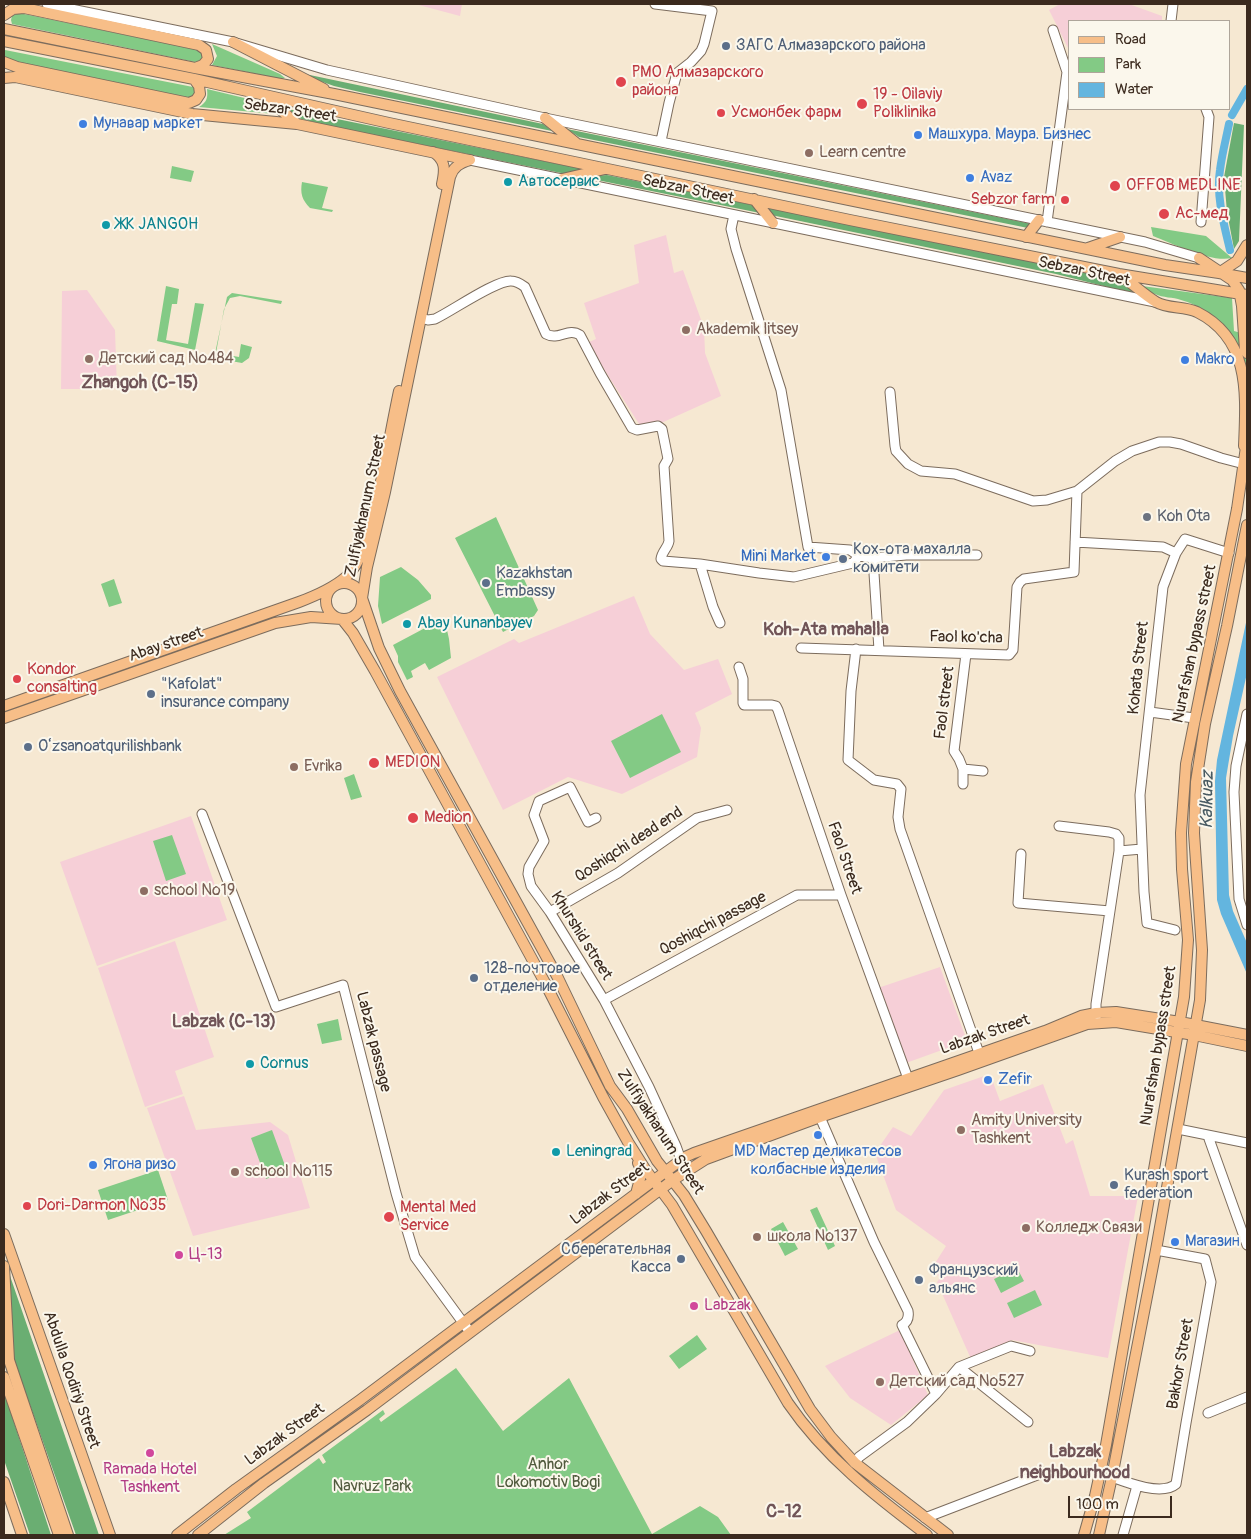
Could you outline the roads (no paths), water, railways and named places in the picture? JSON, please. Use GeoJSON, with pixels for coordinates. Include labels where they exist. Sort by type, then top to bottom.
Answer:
{"type":"FeatureCollection","features":[{"type":"Feature","properties":{"kind":"main road"},"geometry":{"type":"LineString","coordinates":[[4,15],[13,9],[27,9],[199,45],[206,50],[208,59],[203,65],[195,68]]}},
{"type":"Feature","properties":{"kind":"main road","name":"Sebzar Street"},"geometry":{"type":"LineString","coordinates":[[4,29],[334,94],[1165,265],[1247,278]]}},
{"type":"Feature","properties":{"kind":"main road","name":"Sebzar Street"},"geometry":{"type":"LineString","coordinates":[[4,41],[194,79],[1029,256],[1119,274],[1244,294]]}},
{"type":"Feature","properties":{"kind":"main road"},"geometry":{"type":"LineString","coordinates":[[233,42],[334,94]]}},
{"type":"Feature","properties":{"kind":"main road"},"geometry":{"type":"LineString","coordinates":[[4,62],[17,67],[189,102],[196,100],[200,94],[200,88],[194,79]]}},
{"type":"Feature","properties":{"kind":"main road","name":"Sebzar Street"},"geometry":{"type":"LineString","coordinates":[[4,78],[15,77],[192,114],[297,124],[470,160]]}},
{"type":"Feature","properties":{"kind":"main road"},"geometry":{"type":"LineString","coordinates":[[264,95],[297,124]]}},
{"type":"Feature","properties":{"kind":"main road"},"geometry":{"type":"LineString","coordinates":[[545,118],[578,145]]}},
{"type":"Feature","properties":{"kind":"main road","name":"Zulfiyakhanum Street"},"geometry":{"type":"LineString","coordinates":[[333,586],[346,577],[361,555],[377,494],[444,176],[445,169],[443,163],[440,157],[433,152]]}},
{"type":"Feature","properties":{"kind":"main road","name":"Zulfiyakhanum Street"},"geometry":{"type":"LineString","coordinates":[[470,160],[458,165],[453,170],[450,178],[385,492],[366,567],[362,598],[379,648],[400,691],[557,976],[610,1086],[627,1109],[657,1161],[684,1195],[797,1389],[821,1424],[855,1463],[948,1535]]}},
{"type":"Feature","properties":{"kind":"main road"},"geometry":{"type":"LineString","coordinates":[[669,181],[672,163]]}},
{"type":"Feature","properties":{"kind":"main road"},"geometry":{"type":"LineString","coordinates":[[562,179],[607,168]]}},
{"type":"Feature","properties":{"kind":"main road"},"geometry":{"type":"LineString","coordinates":[[754,199],[773,223]]}},
{"type":"Feature","properties":{"kind":"main road"},"geometry":{"type":"LineString","coordinates":[[1029,256],[1030,237],[1043,221]]}},
{"type":"Feature","properties":{"kind":"main road"},"geometry":{"type":"LineString","coordinates":[[1086,249],[1120,237]]}},
{"type":"Feature","properties":{"kind":"main road"},"geometry":{"type":"LineString","coordinates":[[1219,273],[1237,261],[1247,245]]}},
{"type":"Feature","properties":{"kind":"main road"},"geometry":{"type":"LineString","coordinates":[[1199,258],[1216,264],[1230,266]]}},
{"type":"Feature","properties":{"kind":"main road"},"geometry":{"type":"LineString","coordinates":[[1199,258],[1232,280],[1244,294],[1245,350],[1247,353]]}},
{"type":"Feature","properties":{"kind":"main road"},"geometry":{"type":"LineString","coordinates":[[1119,274],[1157,303]]}},
{"type":"Feature","properties":{"kind":"main road","name":"Sebzar Street"},"geometry":{"type":"LineString","coordinates":[[1157,303],[1190,309],[1204,316],[1220,329],[1236,352],[1243,368],[1246,391],[1244,464]]}},
{"type":"Feature","properties":{"kind":"main road","name":"Nurafshan bypass street"},"geometry":{"type":"LineString","coordinates":[[1084,1535],[1106,1445],[1184,997],[1188,940],[1182,860],[1182,816],[1186,764],[1229,553],[1247,440]]}},
{"type":"Feature","properties":{"kind":"main road","name":"Nurafshan bypass street"},"geometry":{"type":"LineString","coordinates":[[1099,1535],[1109,1494],[1156,1250],[1200,1000],[1202,950],[1194,833],[1198,765],[1247,525]]}},
{"type":"Feature","properties":{"kind":"main road"},"geometry":{"type":"LineString","coordinates":[[339,583],[351,584],[362,598],[360,609],[347,618],[342,619],[330,613],[326,602],[326,596],[333,586],[339,583]]}},
{"type":"Feature","properties":{"kind":"main road","name":"Abay street"},"geometry":{"type":"LineString","coordinates":[[4,706],[299,602],[333,586]]}},
{"type":"Feature","properties":{"kind":"main road","name":"Abay street"},"geometry":{"type":"LineString","coordinates":[[4,718],[275,623],[311,617],[342,619]]}},
{"type":"Feature","properties":{"kind":"main road","name":"Zulfiyakhanum Street"},"geometry":{"type":"LineString","coordinates":[[342,619],[353,633],[375,671],[540,973],[634,1153],[672,1205],[784,1396],[810,1433],[831,1456],[848,1472],[927,1535]]}},
{"type":"Feature","properties":{"kind":"main road"},"geometry":{"type":"LineString","coordinates":[[158,652],[163,662]]}},
{"type":"Feature","properties":{"kind":"main road"},"geometry":{"type":"LineString","coordinates":[[1186,904],[1193,907],[1198,902]]}},
{"type":"Feature","properties":{"kind":"main road","name":"Labzak Street"},"geometry":{"type":"LineString","coordinates":[[177,1535],[236,1489],[360,1400],[653,1180],[694,1153],[1077,1027],[1096,1018],[1122,1012],[1195,1030],[1247,1035]]}},
{"type":"Feature","properties":{"kind":"main road","name":"Labzak Street"},"geometry":{"type":"LineString","coordinates":[[198,1535],[264,1483],[367,1410],[673,1180],[706,1159],[820,1117],[979,1053],[1045,1031],[1076,1017],[1096,1018]]}},
{"type":"Feature","properties":{"kind":"main road","name":"Labzak Street"},"geometry":{"type":"LineString","coordinates":[[1195,1030],[1247,1046]]}},
{"type":"Feature","properties":{"kind":"main road"},"geometry":{"type":"LineString","coordinates":[[634,1153],[642,1171],[636,1194]]}},
{"type":"Feature","properties":{"kind":"main road"},"geometry":{"type":"LineString","coordinates":[[1144,1229],[1153,1225],[1159,1232]]}},
{"type":"Feature","properties":{"kind":"main road","name":"Abdulla Qodiriy Street"},"geometry":{"type":"LineString","coordinates":[[4,1234],[110,1535]]}},
{"type":"Feature","properties":{"kind":"main road"},"geometry":{"type":"LineString","coordinates":[[4,1266],[9,1360],[68,1535]]}},
{"type":"Feature","properties":{"kind":"main road"},"geometry":{"type":"LineString","coordinates":[[4,1377],[59,1535]]}},
{"type":"Feature","properties":{"kind":"main road"},"geometry":{"type":"LineString","coordinates":[[784,1396],[797,1389]]}},
{"type":"Feature","properties":{"kind":"main road"},"geometry":{"type":"LineString","coordinates":[[360,1400],[367,1410]]}},
{"type":"Feature","properties":{"kind":"main road"},"geometry":{"type":"LineString","coordinates":[[810,1433],[821,1424]]}},
{"type":"Feature","properties":{"kind":"main road"},"geometry":{"type":"LineString","coordinates":[[848,1472],[855,1463]]}},
{"type":"Feature","properties":{"kind":"main road"},"geometry":{"type":"LineString","coordinates":[[258,1474],[264,1483]]}},
{"type":"Feature","properties":{"kind":"main road"},"geometry":{"type":"LineString","coordinates":[[4,1482],[22,1535]]}},
{"type":"Feature","properties":{"kind":"main road"},"geometry":{"type":"LineString","coordinates":[[1096,1490],[1101,1496],[1109,1494]]}},
{"type":"Feature","properties":{"kind":"main road"},"geometry":{"type":"LineString","coordinates":[[915,1526],[925,1518]]}},
{"type":"Feature","properties":{"kind":"street"},"geometry":{"type":"LineString","coordinates":[[47,4],[233,42],[326,70],[545,118],[1162,246],[1199,258]]}},
{"type":"Feature","properties":{"kind":"street"},"geometry":{"type":"LineString","coordinates":[[655,4],[712,11],[701,51],[677,73],[668,103],[661,141]]}},
{"type":"Feature","properties":{"kind":"street"},"geometry":{"type":"LineString","coordinates":[[1171,20],[1172,4]]}},
{"type":"Feature","properties":{"kind":"street"},"geometry":{"type":"LineString","coordinates":[[1053,30],[1068,69]]}},
{"type":"Feature","properties":{"kind":"street"},"geometry":{"type":"LineString","coordinates":[[1043,221],[1068,78]]}},
{"type":"Feature","properties":{"kind":"street"},"geometry":{"type":"LineString","coordinates":[[1201,222],[1209,117],[1206,110]]}},
{"type":"Feature","properties":{"kind":"street","name":"Sebzar Street"},"geometry":{"type":"LineString","coordinates":[[470,160],[1157,303]]}},
{"type":"Feature","properties":{"kind":"street"},"geometry":{"type":"LineString","coordinates":[[734,215],[731,229],[736,249],[782,390],[808,547],[850,550],[859,556],[873,558],[906,554],[977,556]]}},
{"type":"Feature","properties":{"kind":"street"},"geometry":{"type":"LineString","coordinates":[[421,318],[435,319],[491,288],[510,281],[521,284],[525,288],[546,334],[554,337],[572,332],[580,335],[632,428],[637,430],[658,426],[662,429],[668,459],[664,466],[669,541],[661,559],[665,562],[700,564],[759,574],[794,576],[853,563],[859,556]]}},
{"type":"Feature","properties":{"kind":"street"},"geometry":{"type":"LineString","coordinates":[[890,392],[896,451],[913,467],[921,471],[955,474],[1033,501],[1047,500],[1077,491],[1115,461],[1132,451],[1159,442],[1181,444],[1244,464]]}},
{"type":"Feature","properties":{"kind":"street","name":"Faol ko'cha"},"geometry":{"type":"LineString","coordinates":[[801,648],[1006,655],[1011,653],[1013,650],[1018,584],[1024,580],[1074,572],[1077,491]]}},
{"type":"Feature","properties":{"kind":"street"},"geometry":{"type":"LineString","coordinates":[[1075,542],[1163,547],[1176,554],[1185,539],[1229,553]]}},
{"type":"Feature","properties":{"kind":"street","name":"Kohata Street"},"geometry":{"type":"LineString","coordinates":[[1174,930],[1147,923],[1140,795],[1150,712],[1156,636],[1163,587],[1176,554]]}},
{"type":"Feature","properties":{"kind":"street"},"geometry":{"type":"LineString","coordinates":[[873,558],[879,650]]}},
{"type":"Feature","properties":{"kind":"street"},"geometry":{"type":"LineString","coordinates":[[700,564],[720,623]]}},
{"type":"Feature","properties":{"kind":"street"},"geometry":{"type":"LineString","coordinates":[[856,650],[851,691],[848,760],[874,780],[900,786],[898,817],[900,829],[979,1053]]}},
{"type":"Feature","properties":{"kind":"street","name":"Faol street"},"geometry":{"type":"LineString","coordinates":[[962,784],[963,770],[954,751],[966,654]]}},
{"type":"Feature","properties":{"kind":"street","name":"Faol Street"},"geometry":{"type":"LineString","coordinates":[[740,666],[744,705],[772,705],[776,706],[778,710],[841,895],[909,1082]]}},
{"type":"Feature","properties":{"kind":"street"},"geometry":{"type":"LineString","coordinates":[[1150,712],[1194,718]]}},
{"type":"Feature","properties":{"kind":"street"},"geometry":{"type":"LineString","coordinates":[[1247,714],[1234,792],[1239,898],[1247,925]]}},
{"type":"Feature","properties":{"kind":"street"},"geometry":{"type":"LineString","coordinates":[[963,770],[983,771]]}},
{"type":"Feature","properties":{"kind":"street","name":"Khurshid street"},"geometry":{"type":"LineString","coordinates":[[596,818],[587,821],[570,787],[539,801],[534,815],[544,841],[532,861],[528,874],[531,886],[550,912],[604,1000],[649,1087],[681,1160]]}},
{"type":"Feature","properties":{"kind":"street","name":"Qoshiqchi dead end"},"geometry":{"type":"LineString","coordinates":[[550,912],[618,874],[697,818],[727,810]]}},
{"type":"Feature","properties":{"kind":"street","name":"Labzak passage"},"geometry":{"type":"LineString","coordinates":[[202,814],[276,1007],[343,984],[394,1184],[415,1257],[470,1332]]}},
{"type":"Feature","properties":{"kind":"street"},"geometry":{"type":"LineString","coordinates":[[1058,826],[1116,834],[1119,838],[1119,850],[1096,1004],[1096,1018]]}},
{"type":"Feature","properties":{"kind":"street"},"geometry":{"type":"LineString","coordinates":[[1119,850],[1142,850]]}},
{"type":"Feature","properties":{"kind":"street"},"geometry":{"type":"LineString","coordinates":[[1021,854],[1018,903],[1110,911]]}},
{"type":"Feature","properties":{"kind":"street","name":"Qoshiqchi passage"},"geometry":{"type":"LineString","coordinates":[[604,1000],[797,895],[841,895]]}},
{"type":"Feature","properties":{"kind":"street"},"geometry":{"type":"LineString","coordinates":[[820,1117],[874,1242],[908,1310],[909,1316],[902,1325],[936,1394]]}},
{"type":"Feature","properties":{"kind":"street"},"geometry":{"type":"LineString","coordinates":[[1178,1129],[1247,1143]]}},
{"type":"Feature","properties":{"kind":"street"},"geometry":{"type":"LineString","coordinates":[[1208,1136],[1247,1245]]}},
{"type":"Feature","properties":{"kind":"street","name":"Bakhor Street"},"geometry":{"type":"LineString","coordinates":[[1112,1477],[1137,1486],[1167,1489],[1176,1484],[1212,1282],[1205,1259],[1156,1250]]}},
{"type":"Feature","properties":{"kind":"street"},"geometry":{"type":"LineString","coordinates":[[855,1463],[859,1456],[907,1422],[936,1394],[959,1367],[1011,1346],[1030,1351]]}},
{"type":"Feature","properties":{"kind":"street"},"geometry":{"type":"LineString","coordinates":[[959,1367],[1028,1422]]}},
{"type":"Feature","properties":{"kind":"street"},"geometry":{"type":"LineString","coordinates":[[1208,1413],[1247,1398]]}},
{"type":"Feature","properties":{"kind":"street"},"geometry":{"type":"LineString","coordinates":[[925,1518],[1045,1472]]}},
{"type":"Feature","properties":{"kind":"street"},"geometry":{"type":"LineString","coordinates":[[1123,1535],[1137,1486]]}},
{"type":"Feature","properties":{"kind":"water"},"geometry":{"type":"Polygon","coordinates":[[[1247,618],[1247,673],[1226,778],[1229,895],[1233,911],[1247,943],[1247,974],[1221,914],[1217,900],[1215,781],[1217,760],[1247,618]]]}},
{"type":"Feature","properties":{"kind":"waterway","name":"Kalkuaz"},"geometry":{"type":"LineString","coordinates":[[1232,115],[1247,89]]}},
{"type":"Feature","properties":{"kind":"waterway","name":"Kalkuaz"},"geometry":{"type":"LineString","coordinates":[[1229,124],[1221,164],[1219,190],[1221,210],[1230,250]]}},
{"type":"Feature","properties":{"kind":"place","name":"ЗАГС Алмазарского района"},"geometry":{"type":"Point","coordinates":[726,46]}},
{"type":"Feature","properties":{"kind":"place","name":"РМО Алмазарского района"},"geometry":{"type":"Point","coordinates":[621,82]}},
{"type":"Feature","properties":{"kind":"place","name":"19 - Oilaviy Poliklinika"},"geometry":{"type":"Point","coordinates":[862,104]}},
{"type":"Feature","properties":{"kind":"place","name":"Усмонбек фарм"},"geometry":{"type":"Point","coordinates":[721,113]}},
{"type":"Feature","properties":{"kind":"place","name":"Мунавар маркет"},"geometry":{"type":"Point","coordinates":[83,124]}},
{"type":"Feature","properties":{"kind":"place","name":"Машхура. Маура. Бизнес"},"geometry":{"type":"Point","coordinates":[918,135]}},
{"type":"Feature","properties":{"kind":"place","name":"Learn centre"},"geometry":{"type":"Point","coordinates":[809,153]}},
{"type":"Feature","properties":{"kind":"place","name":"Avaz"},"geometry":{"type":"Point","coordinates":[970,178]}},
{"type":"Feature","properties":{"kind":"place","name":"Автосервис"},"geometry":{"type":"Point","coordinates":[508,182]}},
{"type":"Feature","properties":{"kind":"place","name":"OFFOB MEDLINE"},"geometry":{"type":"Point","coordinates":[1115,186]}},
{"type":"Feature","properties":{"kind":"place","name":"Sebzor farm"},"geometry":{"type":"Point","coordinates":[1065,200]}},
{"type":"Feature","properties":{"kind":"place","name":"Ас-мед"},"geometry":{"type":"Point","coordinates":[1164,214]}},
{"type":"Feature","properties":{"kind":"place","name":"ЖК JANGOH"},"geometry":{"type":"Point","coordinates":[106,225]}},
{"type":"Feature","properties":{"kind":"place","name":"Akademik litsey"},"geometry":{"type":"Point","coordinates":[686,330]}},
{"type":"Feature","properties":{"kind":"place","name":"Детский сад №484"},"geometry":{"type":"Point","coordinates":[89,359]}},
{"type":"Feature","properties":{"kind":"place","name":"Makro"},"geometry":{"type":"Point","coordinates":[1185,360]}},
{"type":"Feature","properties":{"kind":"place","name":"Koh Ota"},"geometry":{"type":"Point","coordinates":[1147,517]}},
{"type":"Feature","properties":{"kind":"place","name":"Mini Market"},"geometry":{"type":"Point","coordinates":[826,557]}},
{"type":"Feature","properties":{"kind":"place","name":"Кох-ота махалла комитети"},"geometry":{"type":"Point","coordinates":[843,559]}},
{"type":"Feature","properties":{"kind":"place","name":"Kazakhstan Embassy"},"geometry":{"type":"Point","coordinates":[486,583]}},
{"type":"Feature","properties":{"kind":"place","name":"Abay Kunanbayev"},"geometry":{"type":"Point","coordinates":[407,624]}},
{"type":"Feature","properties":{"kind":"place","name":"Kondor consalting"},"geometry":{"type":"Point","coordinates":[17,679]}},
{"type":"Feature","properties":{"kind":"place","name":"\"Kafolat\" insurance company"},"geometry":{"type":"Point","coordinates":[151,694]}},
{"type":"Feature","properties":{"kind":"place","name":"Oʻzsanoatqurilishbank"},"geometry":{"type":"Point","coordinates":[28,747]}},
{"type":"Feature","properties":{"kind":"place","name":"MEDION"},"geometry":{"type":"Point","coordinates":[374,763]}},
{"type":"Feature","properties":{"kind":"place","name":"Evrika"},"geometry":{"type":"Point","coordinates":[294,767]}},
{"type":"Feature","properties":{"kind":"place","name":"Medion"},"geometry":{"type":"Point","coordinates":[413,818]}},
{"type":"Feature","properties":{"kind":"place","name":"school №19"},"geometry":{"type":"Point","coordinates":[144,891]}},
{"type":"Feature","properties":{"kind":"place","name":"128-почтовое отделение"},"geometry":{"type":"Point","coordinates":[474,978]}},
{"type":"Feature","properties":{"kind":"place","name":"Cornus"},"geometry":{"type":"Point","coordinates":[250,1064]}},
{"type":"Feature","properties":{"kind":"place","name":"Zefir"},"geometry":{"type":"Point","coordinates":[988,1080]}},
{"type":"Feature","properties":{"kind":"place","name":"Amity University Tashkent"},"geometry":{"type":"Point","coordinates":[961,1130]}},
{"type":"Feature","properties":{"kind":"place","name":"MD Мастер деликатесов колбасные изделия"},"geometry":{"type":"Point","coordinates":[818,1135]}},
{"type":"Feature","properties":{"kind":"place","name":"Leningrad"},"geometry":{"type":"Point","coordinates":[556,1152]}},
{"type":"Feature","properties":{"kind":"place","name":"Ягона ризо"},"geometry":{"type":"Point","coordinates":[93,1165]}},
{"type":"Feature","properties":{"kind":"place","name":"school №115"},"geometry":{"type":"Point","coordinates":[235,1172]}},
{"type":"Feature","properties":{"kind":"place","name":"Kurash sport federation"},"geometry":{"type":"Point","coordinates":[1114,1185]}},
{"type":"Feature","properties":{"kind":"place","name":"Dori-Darmon №35"},"geometry":{"type":"Point","coordinates":[27,1206]}},
{"type":"Feature","properties":{"kind":"place","name":"Mental Med Service"},"geometry":{"type":"Point","coordinates":[389,1217]}},
{"type":"Feature","properties":{"kind":"place","name":"Колледж Связи"},"geometry":{"type":"Point","coordinates":[1026,1228]}},
{"type":"Feature","properties":{"kind":"place","name":"школа №137"},"geometry":{"type":"Point","coordinates":[757,1237]}},
{"type":"Feature","properties":{"kind":"place","name":"Магазин"},"geometry":{"type":"Point","coordinates":[1175,1242]}},
{"type":"Feature","properties":{"kind":"place","name":"Ц-13"},"geometry":{"type":"Point","coordinates":[179,1255]}},
{"type":"Feature","properties":{"kind":"place","name":"Сберегательная Касса"},"geometry":{"type":"Point","coordinates":[681,1259]}},
{"type":"Feature","properties":{"kind":"place","name":"Французский альянс"},"geometry":{"type":"Point","coordinates":[919,1280]}},
{"type":"Feature","properties":{"kind":"place","name":"Labzak"},"geometry":{"type":"Point","coordinates":[694,1306]}},
{"type":"Feature","properties":{"kind":"place","name":"Детский сад №527"},"geometry":{"type":"Point","coordinates":[880,1382]}},
{"type":"Feature","properties":{"kind":"place","name":"Ramada Hotel Tashkent"},"geometry":{"type":"Point","coordinates":[150,1453]}},
{"type":"Feature","properties":{"kind":"district","name":"Zhangoh (C-15)"},"geometry":{"type":"Point","coordinates":[140,383]}},
{"type":"Feature","properties":{"kind":"district","name":"Koh-Ata mahalla"},"geometry":{"type":"Point","coordinates":[826,630]}},
{"type":"Feature","properties":{"kind":"district","name":"Labzak (C-13)"},"geometry":{"type":"Point","coordinates":[224,1022]}},
{"type":"Feature","properties":{"kind":"district","name":"Labzak neighbourhood"},"geometry":{"type":"Point","coordinates":[1075,1462]}},
{"type":"Feature","properties":{"kind":"district","name":"C-12"},"geometry":{"type":"Point","coordinates":[784,1512]}},
{"type":"Feature","properties":{"kind":"park label","name":"Anhor Lokomotiv Bogi"},"geometry":{"type":"Point","coordinates":[548,1474]}},
{"type":"Feature","properties":{"kind":"park label","name":"Navruz Park"},"geometry":{"type":"Point","coordinates":[372,1487]}}]}
